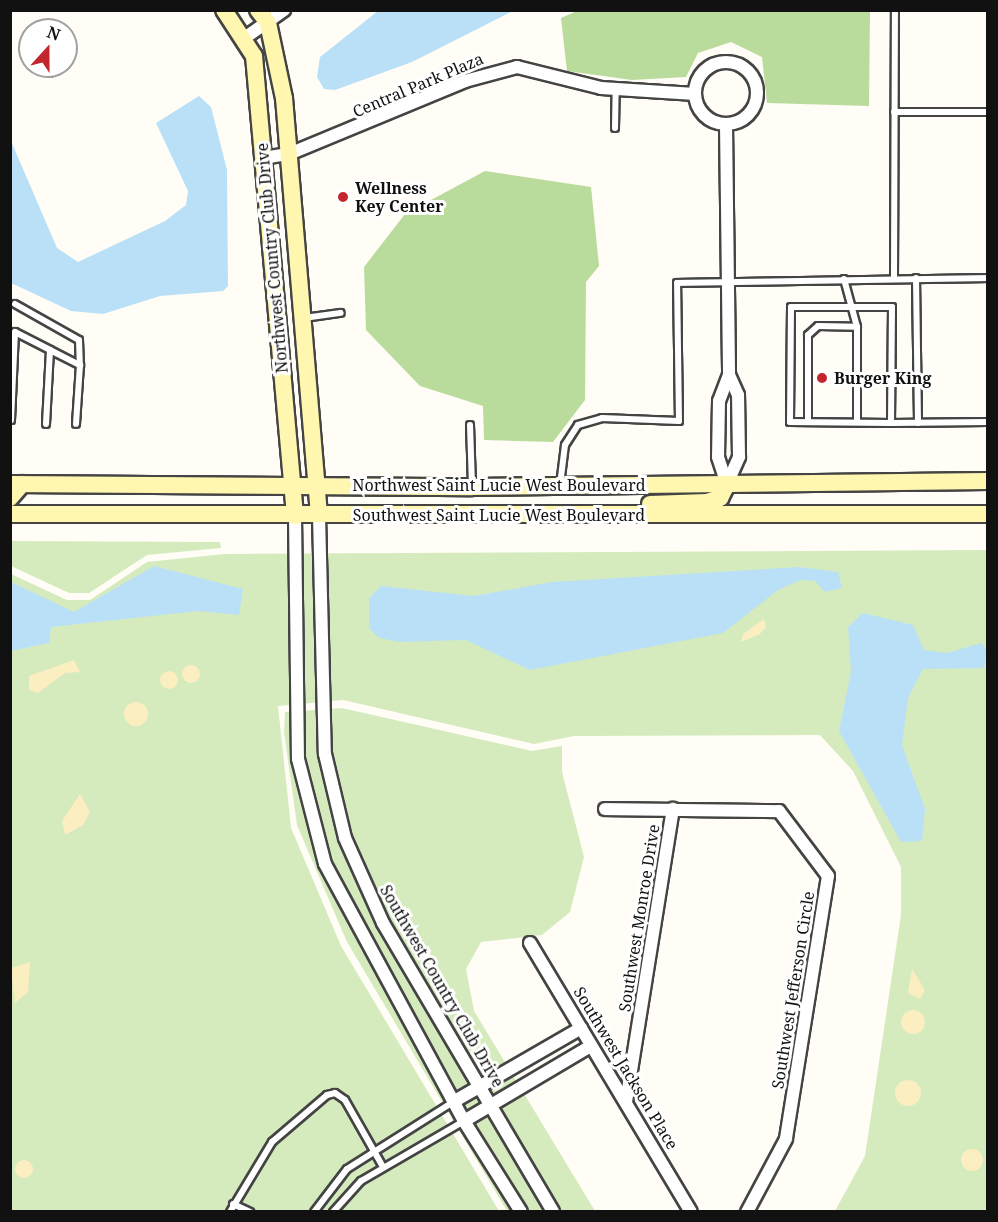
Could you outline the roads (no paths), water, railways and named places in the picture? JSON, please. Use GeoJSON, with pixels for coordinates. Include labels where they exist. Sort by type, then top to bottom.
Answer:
{"type":"FeatureCollection","features":[{"type":"Feature","properties":{"kind":"main road","name":"Northwest Country Club Drive"},"geometry":{"type":"LineString","coordinates":[[224,10],[246,37],[254,56],[295,516]]}},
{"type":"Feature","properties":{"kind":"main road","name":"Northwest Country Club Drive"},"geometry":{"type":"LineString","coordinates":[[263,17],[289,154],[320,485],[319,516]]}},
{"type":"Feature","properties":{"kind":"main road","name":"Northwest Saint Lucie West Boulevard"},"geometry":{"type":"LineString","coordinates":[[16,484],[472,487],[987,481]]}},
{"type":"Feature","properties":{"kind":"main road"},"geometry":{"type":"LineString","coordinates":[[10,498],[16,484]]}},
{"type":"Feature","properties":{"kind":"main road"},"geometry":{"type":"LineString","coordinates":[[602,515],[639,504],[707,502],[720,498],[727,484]]}},
{"type":"Feature","properties":{"kind":"main road","name":"Southwest Saint Lucie West Boulevard"},"geometry":{"type":"LineString","coordinates":[[10,514],[319,516],[987,514]]}},
{"type":"Feature","properties":{"kind":"street"},"geometry":{"type":"LineString","coordinates":[[246,37],[263,17],[284,10]]}},
{"type":"Feature","properties":{"kind":"street"},"geometry":{"type":"LineString","coordinates":[[718,62],[748,70],[757,99],[746,117],[726,124],[701,111],[695,93],[701,74],[718,62]]}},
{"type":"Feature","properties":{"kind":"street","name":"Central Park Plaza"},"geometry":{"type":"LineString","coordinates":[[263,158],[289,154],[492,72],[530,69],[616,89],[695,93]]}},
{"type":"Feature","properties":{"kind":"street"},"geometry":{"type":"LineString","coordinates":[[726,124],[729,375],[738,396],[739,457],[727,484]]}},
{"type":"Feature","properties":{"kind":"street"},"geometry":{"type":"LineString","coordinates":[[727,484],[718,457],[718,401],[729,375]]}},
{"type":"Feature","properties":{"kind":"street"},"geometry":{"type":"LineString","coordinates":[[295,516],[296,706],[305,802],[346,910],[464,1121],[521,1212]]}},
{"type":"Feature","properties":{"kind":"street","name":"Southwest Country Club Drive"},"geometry":{"type":"LineString","coordinates":[[319,516],[321,699],[334,802],[383,923],[553,1212]]}},
{"type":"Feature","properties":{"kind":"street","name":"Southwest Jefferson Circle"},"geometry":{"type":"LineString","coordinates":[[605,809],[779,811],[828,876],[786,1139],[747,1212]]}},
{"type":"Feature","properties":{"kind":"street","name":"Southwest Monroe Drive"},"geometry":{"type":"LineString","coordinates":[[626,1102],[673,809]]}},
{"type":"Feature","properties":{"kind":"street","name":"Southwest Jackson Place"},"geometry":{"type":"LineString","coordinates":[[530,943],[691,1212]]}},
{"type":"Feature","properties":{"kind":"street"},"geometry":{"type":"LineString","coordinates":[[453,1102],[581,1028]]}},
{"type":"Feature","properties":{"kind":"street"},"geometry":{"type":"LineString","coordinates":[[464,1121],[591,1046]]}},
{"type":"Feature","properties":{"kind":"lane"},"geometry":{"type":"LineString","coordinates":[[894,278],[895,10]]}},
{"type":"Feature","properties":{"kind":"lane"},"geometry":{"type":"LineString","coordinates":[[615,128],[616,89]]}},
{"type":"Feature","properties":{"kind":"lane"},"geometry":{"type":"LineString","coordinates":[[894,112],[987,112]]}},
{"type":"Feature","properties":{"kind":"lane"},"geometry":{"type":"LineString","coordinates":[[916,278],[918,423]]}},
{"type":"Feature","properties":{"kind":"lane"},"geometry":{"type":"LineString","coordinates":[[560,485],[565,445],[578,425],[602,418],[679,421],[677,283],[987,278]]}},
{"type":"Feature","properties":{"kind":"lane"},"geometry":{"type":"LineString","coordinates":[[844,279],[857,327],[857,422]]}},
{"type":"Feature","properties":{"kind":"lane"},"geometry":{"type":"LineString","coordinates":[[15,304],[79,340],[80,365],[76,424]]}},
{"type":"Feature","properties":{"kind":"lane"},"geometry":{"type":"LineString","coordinates":[[891,423],[891,307],[791,307],[790,422],[857,422],[891,423],[918,423],[987,422]]}},
{"type":"Feature","properties":{"kind":"lane"},"geometry":{"type":"LineString","coordinates":[[304,318],[341,313]]}},
{"type":"Feature","properties":{"kind":"lane"},"geometry":{"type":"LineString","coordinates":[[808,422],[808,335],[818,326],[857,327]]}},
{"type":"Feature","properties":{"kind":"lane"},"geometry":{"type":"LineString","coordinates":[[11,420],[15,332],[80,365]]}},
{"type":"Feature","properties":{"kind":"lane"},"geometry":{"type":"LineString","coordinates":[[46,424],[50,350]]}},
{"type":"Feature","properties":{"kind":"lane"},"geometry":{"type":"LineString","coordinates":[[470,425],[472,487]]}},
{"type":"Feature","properties":{"kind":"lane"},"geometry":{"type":"LineString","coordinates":[[230,1212],[272,1143],[327,1095],[335,1093],[345,1100],[383,1167]]}},
{"type":"Feature","properties":{"kind":"lane"},"geometry":{"type":"LineString","coordinates":[[314,1212],[347,1169],[453,1102]]}},
{"type":"Feature","properties":{"kind":"lane"},"geometry":{"type":"LineString","coordinates":[[333,1212],[361,1181],[464,1121]]}},
{"type":"Feature","properties":{"kind":"lane"},"geometry":{"type":"LineString","coordinates":[[233,1204],[250,1212]]}},
{"type":"Feature","properties":{"kind":"water"},"geometry":{"type":"Polygon","coordinates":[[[378,11],[513,11],[412,62],[335,90],[324,89],[317,77],[320,57],[378,11]]]}},
{"type":"Feature","properties":{"kind":"water"},"geometry":{"type":"Polygon","coordinates":[[[199,96],[211,107],[227,170],[228,286],[223,291],[160,296],[103,314],[71,311],[11,283],[11,141],[57,248],[78,262],[165,221],[186,205],[188,191],[156,123],[199,96]]]}},
{"type":"Feature","properties":{"kind":"water"},"geometry":{"type":"Polygon","coordinates":[[[154,566],[243,589],[239,615],[198,611],[51,627],[49,643],[11,651],[11,582],[74,612],[154,566]]]}},
{"type":"Feature","properties":{"kind":"water"},"geometry":{"type":"Polygon","coordinates":[[[799,567],[838,572],[842,588],[825,592],[815,581],[801,580],[778,590],[723,633],[530,670],[466,640],[400,642],[379,638],[369,628],[369,598],[381,586],[474,596],[552,582],[799,567]]]}},
{"type":"Feature","properties":{"kind":"water"},"geometry":{"type":"Polygon","coordinates":[[[863,613],[913,625],[924,650],[947,653],[981,643],[987,650],[984,668],[923,669],[908,698],[902,745],[925,809],[922,841],[901,842],[839,731],[851,672],[848,627],[863,613]]]}},
{"type":"Feature","properties":{"kind":"place","name":"Wellness Key Center"},"geometry":{"type":"Point","coordinates":[343,197]}},
{"type":"Feature","properties":{"kind":"place","name":"Burger King"},"geometry":{"type":"Point","coordinates":[822,378]}}]}
